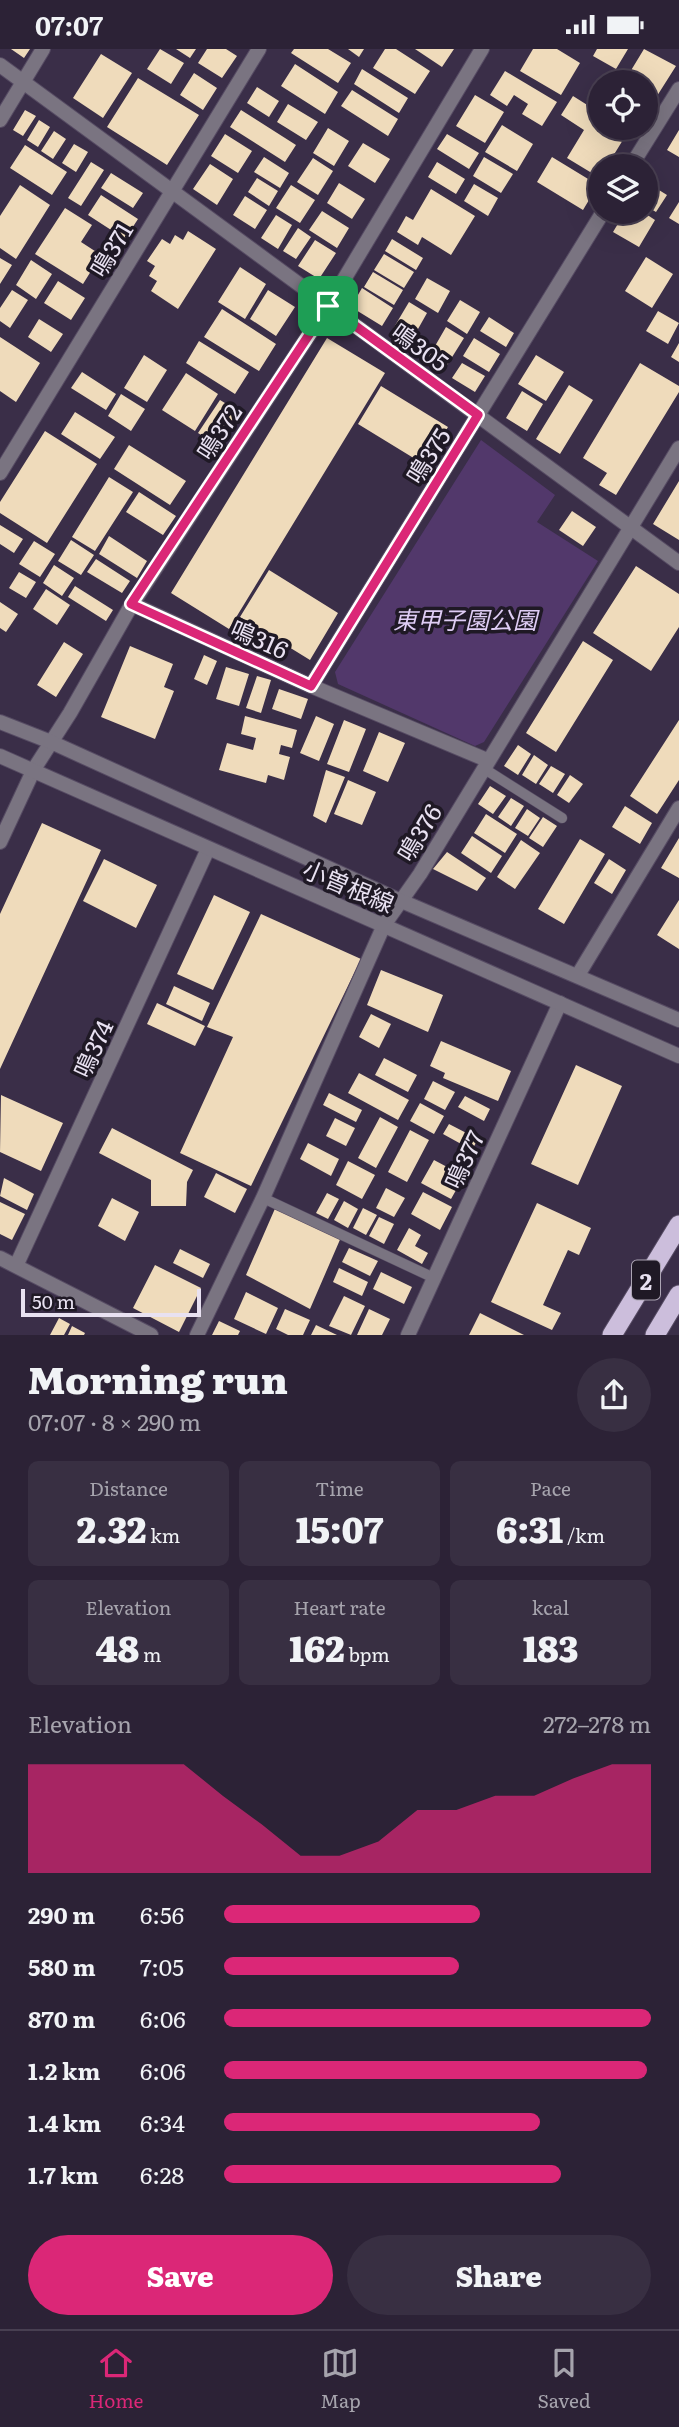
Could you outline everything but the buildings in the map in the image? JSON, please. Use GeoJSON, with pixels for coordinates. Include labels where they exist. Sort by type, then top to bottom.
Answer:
{"type":"FeatureCollection","features":[{"type":"Feature","properties":{"kind":"highway","name":"2"},"geometry":{"type":"LineString","coordinates":[[612,1335],[679,1224]]}},
{"type":"Feature","properties":{"kind":"highway","name":"2"},"geometry":{"type":"LineString","coordinates":[[655,1335],[679,1295]]}},
{"type":"Feature","properties":{"kind":"street"},"geometry":{"type":"LineString","coordinates":[[0,120],[43,49]]}},
{"type":"Feature","properties":{"kind":"street","name":"鳴371"},"geometry":{"type":"LineString","coordinates":[[0,473],[260,49]]}},
{"type":"Feature","properties":{"kind":"street","name":"鳴372"},"geometry":{"type":"LineString","coordinates":[[0,842],[34,769],[131,604],[328,306],[482,49]]}},
{"type":"Feature","properties":{"kind":"street","name":"鳴305"},"geometry":{"type":"LineString","coordinates":[[0,65],[679,563]]}},
{"type":"Feature","properties":{"kind":"street"},"geometry":{"type":"LineString","coordinates":[[638,154],[679,89]]}},
{"type":"Feature","properties":{"kind":"street","name":"鳴375"},"geometry":{"type":"LineString","coordinates":[[311,686],[596,224]]}},
{"type":"Feature","properties":{"kind":"street","name":"鳴376"},"geometry":{"type":"LineString","coordinates":[[198,1335],[263,1198],[384,925],[399,900],[420,874],[679,448]]}},
{"type":"Feature","properties":{"kind":"street","name":"鳴316"},"geometry":{"type":"LineString","coordinates":[[131,604],[485,764]]}},
{"type":"Feature","properties":{"kind":"street","name":"小曽根線"},"geometry":{"type":"LineString","coordinates":[[0,722],[51,742],[399,900],[679,1020]]}},
{"type":"Feature","properties":{"kind":"street","name":"小曽根線"},"geometry":{"type":"LineString","coordinates":[[0,756],[679,1056]]}},
{"type":"Feature","properties":{"kind":"street"},"geometry":{"type":"LineString","coordinates":[[578,975],[679,808]]}},
{"type":"Feature","properties":{"kind":"street","name":"鳴374"},"geometry":{"type":"LineString","coordinates":[[16,1266],[208,849]]}},
{"type":"Feature","properties":{"kind":"street","name":"鳴377"},"geometry":{"type":"LineString","coordinates":[[408,1335],[560,1003]]}},
{"type":"Feature","properties":{"kind":"street"},"geometry":{"type":"LineString","coordinates":[[0,1258],[151,1335]]}},
{"type":"Feature","properties":{"kind":"lane"},"geometry":{"type":"LineString","coordinates":[[485,764],[562,818]]}},
{"type":"Feature","properties":{"kind":"lane"},"geometry":{"type":"LineString","coordinates":[[263,1198],[434,1278]]}},
{"type":"Feature","properties":{"kind":"green space","name":"東甲子園公園"},"geometry":{"type":"Polygon","coordinates":[[[481,440],[555,495],[537,522],[598,561],[484,742],[475,746],[338,684],[335,672],[481,440]]]}},
{"type":"Feature","properties":{"kind":"route"},"geometry":{"type":"LineString","coordinates":[[328,306],[478,415],[311,686],[131,604],[328,306]]}}]}
